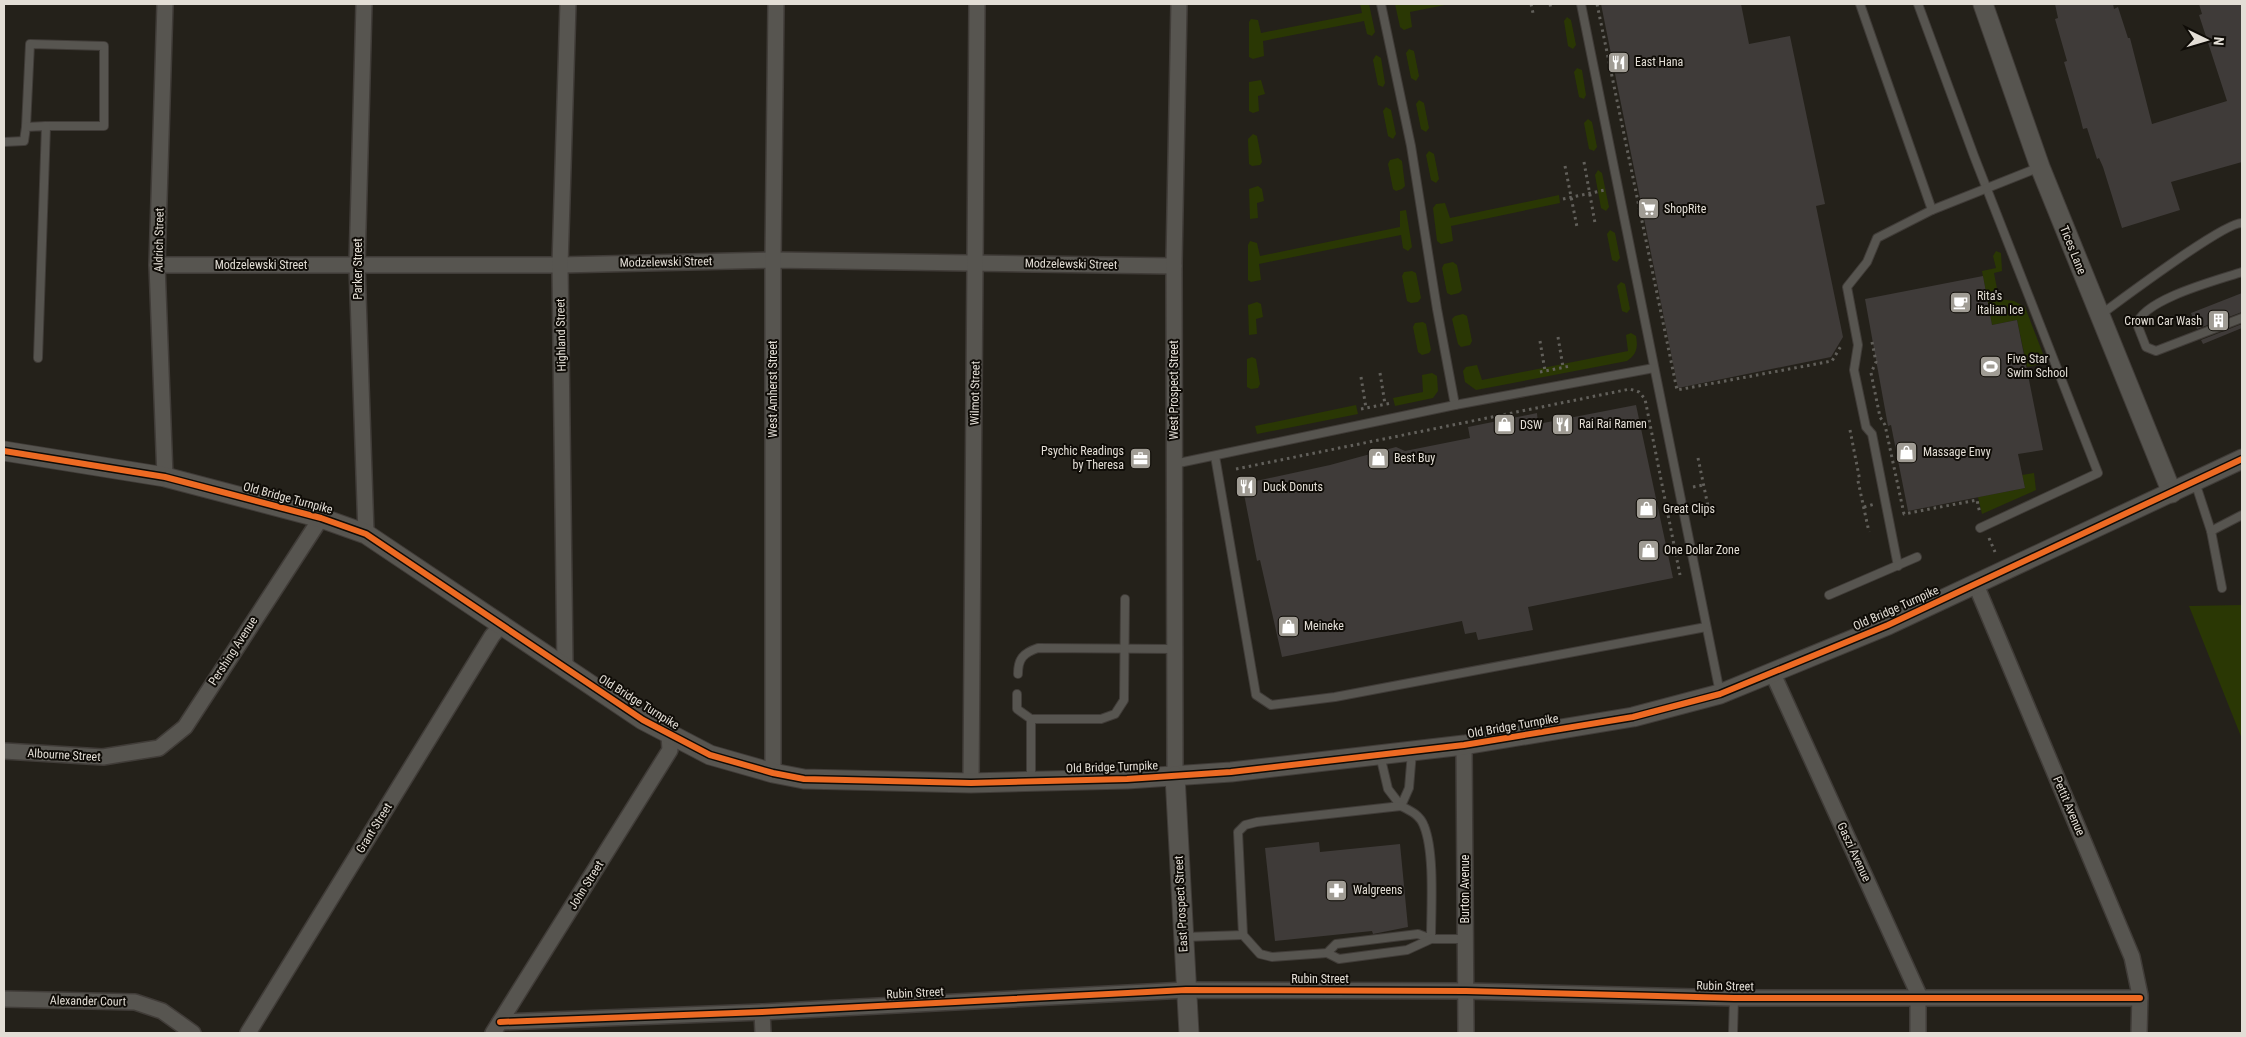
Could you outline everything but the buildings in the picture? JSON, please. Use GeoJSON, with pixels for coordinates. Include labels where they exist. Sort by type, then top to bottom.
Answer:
{"type":"FeatureCollection","features":[{"type":"Feature","properties":{"kind":"street","name":"Aldrich Street"},"geometry":{"type":"LineString","coordinates":[[165,4],[157,264],[165,476]]}},
{"type":"Feature","properties":{"kind":"street","name":"Parker Street"},"geometry":{"type":"LineString","coordinates":[[364,4],[357,265],[366,534]]}},
{"type":"Feature","properties":{"kind":"street","name":"Highland Street"},"geometry":{"type":"LineString","coordinates":[[565,667],[560,265],[568,4]]}},
{"type":"Feature","properties":{"kind":"street","name":"West Amherst Street"},"geometry":{"type":"LineString","coordinates":[[773,773],[773,260],[776,4]]}},
{"type":"Feature","properties":{"kind":"street","name":"Wilmot Street"},"geometry":{"type":"LineString","coordinates":[[971,783],[977,4]]}},
{"type":"Feature","properties":{"kind":"street","name":"West Prospect Street"},"geometry":{"type":"LineString","coordinates":[[1175,776],[1174,266],[1179,4]]}},
{"type":"Feature","properties":{"kind":"street","name":"Tices Lane"},"geometry":{"type":"LineString","coordinates":[[1983,4],[2040,167],[2172,493]]}},
{"type":"Feature","properties":{"kind":"street","name":"Modzelewski Street"},"geometry":{"type":"LineString","coordinates":[[157,264],[560,265],[773,260],[1174,266]]}},
{"type":"Feature","properties":{"kind":"street","name":"Old Bridge Turnpike"},"geometry":{"type":"LineString","coordinates":[[4,451],[165,476],[321,518],[366,534],[643,720],[710,755],[773,773],[804,779],[971,783],[1175,776],[1231,772],[1464,745],[1633,717],[1720,694],[1773,674],[1976,585],[2242,459]]}},
{"type":"Feature","properties":{"kind":"street","name":"Pershing Avenue"},"geometry":{"type":"LineString","coordinates":[[123,754],[159,748],[184,727],[321,518]]}},
{"type":"Feature","properties":{"kind":"street","name":"Pettit Avenue"},"geometry":{"type":"LineString","coordinates":[[1976,585],[2132,957],[2140,998],[2139,1033]]}},
{"type":"Feature","properties":{"kind":"street","name":"Grant Street"},"geometry":{"type":"LineString","coordinates":[[248,1033],[492,636],[502,624]]}},
{"type":"Feature","properties":{"kind":"street","name":"Gaszi Avenue"},"geometry":{"type":"LineString","coordinates":[[1773,674],[1918,993],[1918,1033]]}},
{"type":"Feature","properties":{"kind":"street","name":"John Street"},"geometry":{"type":"LineString","coordinates":[[497,1028],[670,750],[669,734]]}},
{"type":"Feature","properties":{"kind":"street","name":"Burton Avenue"},"geometry":{"type":"LineString","coordinates":[[1464,745],[1466,1033]]}},
{"type":"Feature","properties":{"kind":"street","name":"Albourne Street"},"geometry":{"type":"LineString","coordinates":[[4,751],[103,757],[123,754]]}},
{"type":"Feature","properties":{"kind":"street","name":"East Prospect Street"},"geometry":{"type":"LineString","coordinates":[[1175,776],[1189,1033]]}},
{"type":"Feature","properties":{"kind":"street","name":"Rubin Street"},"geometry":{"type":"LineString","coordinates":[[497,1028],[1186,990],[1466,991],[1734,998],[2140,998]]}},
{"type":"Feature","properties":{"kind":"street","name":"Alexander Court"},"geometry":{"type":"LineString","coordinates":[[4,999],[135,1002],[162,1011],[193,1033]]}},
{"type":"Feature","properties":{"kind":"street"},"geometry":{"type":"LineString","coordinates":[[762,1012],[763,1033]]}},
{"type":"Feature","properties":{"kind":"lane"},"geometry":{"type":"LineString","coordinates":[[1381,4],[1411,146],[1429,265],[1455,405]]}},
{"type":"Feature","properties":{"kind":"lane"},"geometry":{"type":"LineString","coordinates":[[1581,4],[1720,694]]}},
{"type":"Feature","properties":{"kind":"lane"},"geometry":{"type":"LineString","coordinates":[[1860,4],[1932,210]]}},
{"type":"Feature","properties":{"kind":"lane"},"geometry":{"type":"LineString","coordinates":[[1918,4],[1935,54],[2098,473],[1980,528]]}},
{"type":"Feature","properties":{"kind":"lane"},"geometry":{"type":"LineString","coordinates":[[4,142],[24,141],[30,44],[104,46],[104,126],[26,127]]}},
{"type":"Feature","properties":{"kind":"lane"},"geometry":{"type":"LineString","coordinates":[[38,358],[46,126]]}},
{"type":"Feature","properties":{"kind":"lane"},"geometry":{"type":"LineString","coordinates":[[1898,566],[1872,434],[1866,426],[1854,370],[1858,346],[1847,287],[1867,262],[1877,238],[1932,210],[2040,167]]}},
{"type":"Feature","properties":{"kind":"lane"},"geometry":{"type":"LineString","coordinates":[[2100,315],[2174,262],[2231,226],[2242,223]]}},
{"type":"Feature","properties":{"kind":"lane"},"geometry":{"type":"LineString","coordinates":[[2242,272],[2177,294],[2141,314],[2137,324],[2146,347],[2156,351],[2242,318]]}},
{"type":"Feature","properties":{"kind":"lane"},"geometry":{"type":"LineString","coordinates":[[1174,464],[1455,405],[1654,368]]}},
{"type":"Feature","properties":{"kind":"lane"},"geometry":{"type":"LineString","coordinates":[[1215,456],[1256,695],[1270,705],[1335,697],[1706,627]]}},
{"type":"Feature","properties":{"kind":"lane"},"geometry":{"type":"LineString","coordinates":[[2195,482],[2211,531],[2222,588]]}},
{"type":"Feature","properties":{"kind":"lane"},"geometry":{"type":"LineString","coordinates":[[2211,531],[2242,515]]}},
{"type":"Feature","properties":{"kind":"lane"},"geometry":{"type":"LineString","coordinates":[[1829,595],[1917,557]]}},
{"type":"Feature","properties":{"kind":"lane"},"geometry":{"type":"LineString","coordinates":[[1017,694],[1017,709],[1031,719],[1101,719],[1115,714],[1124,700],[1125,599]]}},
{"type":"Feature","properties":{"kind":"lane"},"geometry":{"type":"LineString","coordinates":[[1018,674],[1018,664],[1025,652],[1038,648],[1174,649]]}},
{"type":"Feature","properties":{"kind":"lane"},"geometry":{"type":"LineString","coordinates":[[1031,719],[1031,782]]}},
{"type":"Feature","properties":{"kind":"lane"},"geometry":{"type":"LineString","coordinates":[[1401,806],[1409,788],[1412,752]]}},
{"type":"Feature","properties":{"kind":"lane"},"geometry":{"type":"LineString","coordinates":[[1380,755],[1388,789],[1401,806],[1416,814],[1424,826],[1429,846],[1432,939]]}},
{"type":"Feature","properties":{"kind":"lane"},"geometry":{"type":"LineString","coordinates":[[1401,806],[1257,822],[1245,825],[1238,832],[1237,846],[1243,935],[1260,954],[1272,957],[1327,953],[1339,959],[1407,950],[1432,939]]}},
{"type":"Feature","properties":{"kind":"lane"},"geometry":{"type":"LineString","coordinates":[[1327,953],[1336,944],[1418,934],[1432,939],[1465,939]]}},
{"type":"Feature","properties":{"kind":"lane"},"geometry":{"type":"LineString","coordinates":[[1183,937],[1243,935]]}},
{"type":"Feature","properties":{"kind":"lane"},"geometry":{"type":"LineString","coordinates":[[1733,1033],[1734,998]]}},
{"type":"Feature","properties":{"kind":"path"},"geometry":{"type":"LineString","coordinates":[[1532,4],[1533,13]]}},
{"type":"Feature","properties":{"kind":"path"},"geometry":{"type":"LineString","coordinates":[[1550,4],[1551,10]]}},
{"type":"Feature","properties":{"kind":"path"},"geometry":{"type":"LineString","coordinates":[[1597,4],[1677,390],[1832,361],[1841,346]]}},
{"type":"Feature","properties":{"kind":"path"},"geometry":{"type":"LineString","coordinates":[[1584,162],[1595,224]]}},
{"type":"Feature","properties":{"kind":"path"},"geometry":{"type":"LineString","coordinates":[[1566,166],[1577,227]]}},
{"type":"Feature","properties":{"kind":"path"},"geometry":{"type":"LineString","coordinates":[[1563,198],[1605,190]]}},
{"type":"Feature","properties":{"kind":"path"},"geometry":{"type":"LineString","coordinates":[[1558,337],[1563,368]]}},
{"type":"Feature","properties":{"kind":"path"},"geometry":{"type":"LineString","coordinates":[[1871,339],[1876,362],[1871,373],[1880,417],[1886,425],[1904,514],[1977,500],[1980,514]]}},
{"type":"Feature","properties":{"kind":"path"},"geometry":{"type":"LineString","coordinates":[[1540,341],[1545,371]]}},
{"type":"Feature","properties":{"kind":"path"},"geometry":{"type":"LineString","coordinates":[[1540,372],[1570,366]]}},
{"type":"Feature","properties":{"kind":"path"},"geometry":{"type":"LineString","coordinates":[[1380,373],[1385,404]]}},
{"type":"Feature","properties":{"kind":"path"},"geometry":{"type":"LineString","coordinates":[[1361,377],[1366,408]]}},
{"type":"Feature","properties":{"kind":"path"},"geometry":{"type":"LineString","coordinates":[[1236,469],[1630,389],[1639,392],[1645,399],[1680,575]]}},
{"type":"Feature","properties":{"kind":"path"},"geometry":{"type":"LineString","coordinates":[[1361,409],[1392,403]]}},
{"type":"Feature","properties":{"kind":"path"},"geometry":{"type":"LineString","coordinates":[[1850,430],[1869,532]]}},
{"type":"Feature","properties":{"kind":"path"},"geometry":{"type":"LineString","coordinates":[[1855,455],[1860,454]]}},
{"type":"Feature","properties":{"kind":"path"},"geometry":{"type":"LineString","coordinates":[[1698,458],[1709,511]]}},
{"type":"Feature","properties":{"kind":"path"},"geometry":{"type":"LineString","coordinates":[[1693,487],[1704,485]]}},
{"type":"Feature","properties":{"kind":"path"},"geometry":{"type":"LineString","coordinates":[[1864,507],[1876,504]]}},
{"type":"Feature","properties":{"kind":"path"},"geometry":{"type":"LineString","coordinates":[[1988,535],[1995,552]]}},
{"type":"Feature","properties":{"kind":"green space"},"geometry":{"type":"Polygon","coordinates":[[[1360,4],[1369,4],[1375,32],[1372,36],[1367,34],[1364,21],[1263,41],[1264,56],[1253,59],[1249,57],[1249,22],[1251,19],[1258,20],[1261,33],[1362,13],[1360,4]]]}},
{"type":"Feature","properties":{"kind":"green space"},"geometry":{"type":"Polygon","coordinates":[[[1395,4],[1450,4],[1410,12],[1412,27],[1404,30],[1400,27],[1395,4]]]}},
{"type":"Feature","properties":{"kind":"green space"},"geometry":{"type":"Polygon","coordinates":[[[1567,17],[1571,20],[1576,45],[1573,49],[1568,46],[1564,21],[1567,17]]]}},
{"type":"Feature","properties":{"kind":"green space"},"geometry":{"type":"Polygon","coordinates":[[[1409,49],[1414,51],[1419,76],[1416,81],[1411,78],[1406,53],[1409,49]]]}},
{"type":"Feature","properties":{"kind":"green space"},"geometry":{"type":"Polygon","coordinates":[[[1376,55],[1381,58],[1385,83],[1383,87],[1378,85],[1373,60],[1376,55]]]}},
{"type":"Feature","properties":{"kind":"green space"},"geometry":{"type":"Polygon","coordinates":[[[1577,68],[1582,70],[1586,95],[1584,99],[1579,97],[1574,72],[1577,68]]]}},
{"type":"Feature","properties":{"kind":"green space"},"geometry":{"type":"Polygon","coordinates":[[[1261,80],[1265,94],[1258,96],[1259,111],[1253,113],[1249,111],[1249,82],[1261,80]]]}},
{"type":"Feature","properties":{"kind":"green space"},"geometry":{"type":"Polygon","coordinates":[[[1419,100],[1424,103],[1429,128],[1426,132],[1421,129],[1416,104],[1419,100]]]}},
{"type":"Feature","properties":{"kind":"green space"},"geometry":{"type":"Polygon","coordinates":[[[1386,107],[1391,110],[1396,134],[1393,139],[1388,136],[1383,111],[1386,107]]]}},
{"type":"Feature","properties":{"kind":"green space"},"geometry":{"type":"Polygon","coordinates":[[[1588,119],[1592,122],[1597,147],[1594,151],[1589,149],[1584,123],[1588,119]]]}},
{"type":"Feature","properties":{"kind":"green space"},"geometry":{"type":"Polygon","coordinates":[[[1253,134],[1257,136],[1262,162],[1260,165],[1252,166],[1249,164],[1248,139],[1253,134]]]}},
{"type":"Feature","properties":{"kind":"green space"},"geometry":{"type":"Polygon","coordinates":[[[1429,151],[1434,154],[1439,179],[1436,183],[1431,180],[1426,155],[1429,151]]]}},
{"type":"Feature","properties":{"kind":"green space"},"geometry":{"type":"Polygon","coordinates":[[[1398,158],[1402,161],[1405,186],[1396,191],[1393,189],[1388,164],[1390,160],[1398,158]]]}},
{"type":"Feature","properties":{"kind":"green space"},"geometry":{"type":"Polygon","coordinates":[[[1598,170],[1602,173],[1609,207],[1606,211],[1601,208],[1595,175],[1598,170]]]}},
{"type":"Feature","properties":{"kind":"green space"},"geometry":{"type":"Polygon","coordinates":[[[1258,186],[1262,189],[1264,201],[1257,203],[1258,218],[1250,219],[1249,189],[1258,186]]]}},
{"type":"Feature","properties":{"kind":"green space"},"geometry":{"type":"Polygon","coordinates":[[[1559,195],[1560,203],[1451,226],[1453,241],[1441,244],[1437,241],[1433,208],[1436,204],[1445,203],[1450,218],[1559,195]]]}},
{"type":"Feature","properties":{"kind":"green space"},"geometry":{"type":"Polygon","coordinates":[[[1406,210],[1412,247],[1408,251],[1403,248],[1401,235],[1259,264],[1261,280],[1251,282],[1248,280],[1248,245],[1250,241],[1257,243],[1260,256],[1400,227],[1400,211],[1406,210]]]}},
{"type":"Feature","properties":{"kind":"green space"},"geometry":{"type":"Polygon","coordinates":[[[1610,230],[1615,233],[1620,258],[1617,262],[1612,260],[1607,234],[1610,230]]]}},
{"type":"Feature","properties":{"kind":"green space"},"geometry":{"type":"Polygon","coordinates":[[[1996,251],[2001,253],[2002,271],[1994,273],[1999,299],[2014,301],[2025,307],[2045,359],[2041,364],[2027,367],[2017,320],[1992,325],[1982,271],[1996,268],[1993,256],[1996,251]]]}},
{"type":"Feature","properties":{"kind":"green space"},"geometry":{"type":"Polygon","coordinates":[[[1453,262],[1457,265],[1462,290],[1451,295],[1447,293],[1442,268],[1444,264],[1453,262]]]}},
{"type":"Feature","properties":{"kind":"green space"},"geometry":{"type":"Polygon","coordinates":[[[1412,271],[1416,273],[1421,298],[1418,302],[1411,303],[1407,301],[1402,276],[1404,272],[1412,271]]]}},
{"type":"Feature","properties":{"kind":"green space"},"geometry":{"type":"Polygon","coordinates":[[[1621,282],[1625,284],[1630,309],[1627,313],[1622,311],[1617,286],[1621,282]]]}},
{"type":"Feature","properties":{"kind":"green space"},"geometry":{"type":"Polygon","coordinates":[[[1257,302],[1261,304],[1263,317],[1256,319],[1257,334],[1249,335],[1248,305],[1257,302]]]}},
{"type":"Feature","properties":{"kind":"green space"},"geometry":{"type":"Polygon","coordinates":[[[1463,314],[1467,316],[1472,341],[1470,345],[1461,347],[1458,344],[1452,319],[1463,314]]]}},
{"type":"Feature","properties":{"kind":"green space"},"geometry":{"type":"Polygon","coordinates":[[[1423,322],[1426,324],[1431,350],[1429,353],[1422,355],[1418,352],[1413,327],[1415,323],[1423,322]]]}},
{"type":"Feature","properties":{"kind":"green space"},"geometry":{"type":"Polygon","coordinates":[[[1631,333],[1636,336],[1637,347],[1633,356],[1627,361],[1476,390],[1465,382],[1463,371],[1466,367],[1477,365],[1482,380],[1628,351],[1626,335],[1631,333]]]}},
{"type":"Feature","properties":{"kind":"green space"},"geometry":{"type":"Polygon","coordinates":[[[1252,357],[1256,359],[1260,384],[1258,388],[1251,389],[1247,387],[1247,359],[1252,357]]]}},
{"type":"Feature","properties":{"kind":"green space"},"geometry":{"type":"Polygon","coordinates":[[[1432,373],[1437,376],[1438,391],[1433,398],[1395,406],[1393,398],[1423,392],[1422,375],[1432,373]]]}},
{"type":"Feature","properties":{"kind":"green space"},"geometry":{"type":"Polygon","coordinates":[[[1356,405],[1358,414],[1257,434],[1255,426],[1356,405]]]}},
{"type":"Feature","properties":{"kind":"green space"},"geometry":{"type":"Polygon","coordinates":[[[2034,473],[2036,490],[1982,514],[1978,497],[2025,488],[2022,475],[2034,473]]]}},
{"type":"Feature","properties":{"kind":"green space"},"geometry":{"type":"Polygon","coordinates":[[[2242,605],[2242,739],[2189,606],[2242,605]]]}},
{"type":"Feature","properties":{"kind":"cycle path"},"geometry":{"type":"LineString","coordinates":[[4,451],[165,477],[321,518],[366,534],[643,720],[710,755],[773,773],[804,779],[971,783],[1127,779],[1231,772],[1464,745],[1633,717],[1720,694],[1888,625],[2242,459]]}},
{"type":"Feature","properties":{"kind":"cycle path"},"geometry":{"type":"LineString","coordinates":[[500,1022],[762,1012],[1186,990],[1466,991],[1734,998],[2140,998]]}},
{"type":"Feature","properties":{"kind":"place","name":"East Hana"},"geometry":{"type":"Point","coordinates":[1619,62]}},
{"type":"Feature","properties":{"kind":"place","name":"ShopRite"},"geometry":{"type":"Point","coordinates":[1648,209]}},
{"type":"Feature","properties":{"kind":"place","name":"Rita's Italian Ice"},"geometry":{"type":"Point","coordinates":[1961,303]}},
{"type":"Feature","properties":{"kind":"place","name":"Crown Car Wash"},"geometry":{"type":"Point","coordinates":[2218,321]}},
{"type":"Feature","properties":{"kind":"place","name":"Five Star Swim School"},"geometry":{"type":"Point","coordinates":[1991,366]}},
{"type":"Feature","properties":{"kind":"place","name":"Rai Rai Ramen"},"geometry":{"type":"Point","coordinates":[1563,424]}},
{"type":"Feature","properties":{"kind":"place","name":"DSW"},"geometry":{"type":"Point","coordinates":[1504,425]}},
{"type":"Feature","properties":{"kind":"place","name":"Massage Envy"},"geometry":{"type":"Point","coordinates":[1907,452]}},
{"type":"Feature","properties":{"kind":"place","name":"Psychic Readings by Theresa"},"geometry":{"type":"Point","coordinates":[1140,458]}},
{"type":"Feature","properties":{"kind":"place","name":"Best Buy"},"geometry":{"type":"Point","coordinates":[1378,458]}},
{"type":"Feature","properties":{"kind":"place","name":"Duck Donuts"},"geometry":{"type":"Point","coordinates":[1247,487]}},
{"type":"Feature","properties":{"kind":"place","name":"Great Clips"},"geometry":{"type":"Point","coordinates":[1647,509]}},
{"type":"Feature","properties":{"kind":"place","name":"One Dollar Zone"},"geometry":{"type":"Point","coordinates":[1648,550]}},
{"type":"Feature","properties":{"kind":"place","name":"Meineke"},"geometry":{"type":"Point","coordinates":[1288,626]}},
{"type":"Feature","properties":{"kind":"place","name":"Walgreens"},"geometry":{"type":"Point","coordinates":[1337,890]}}]}
